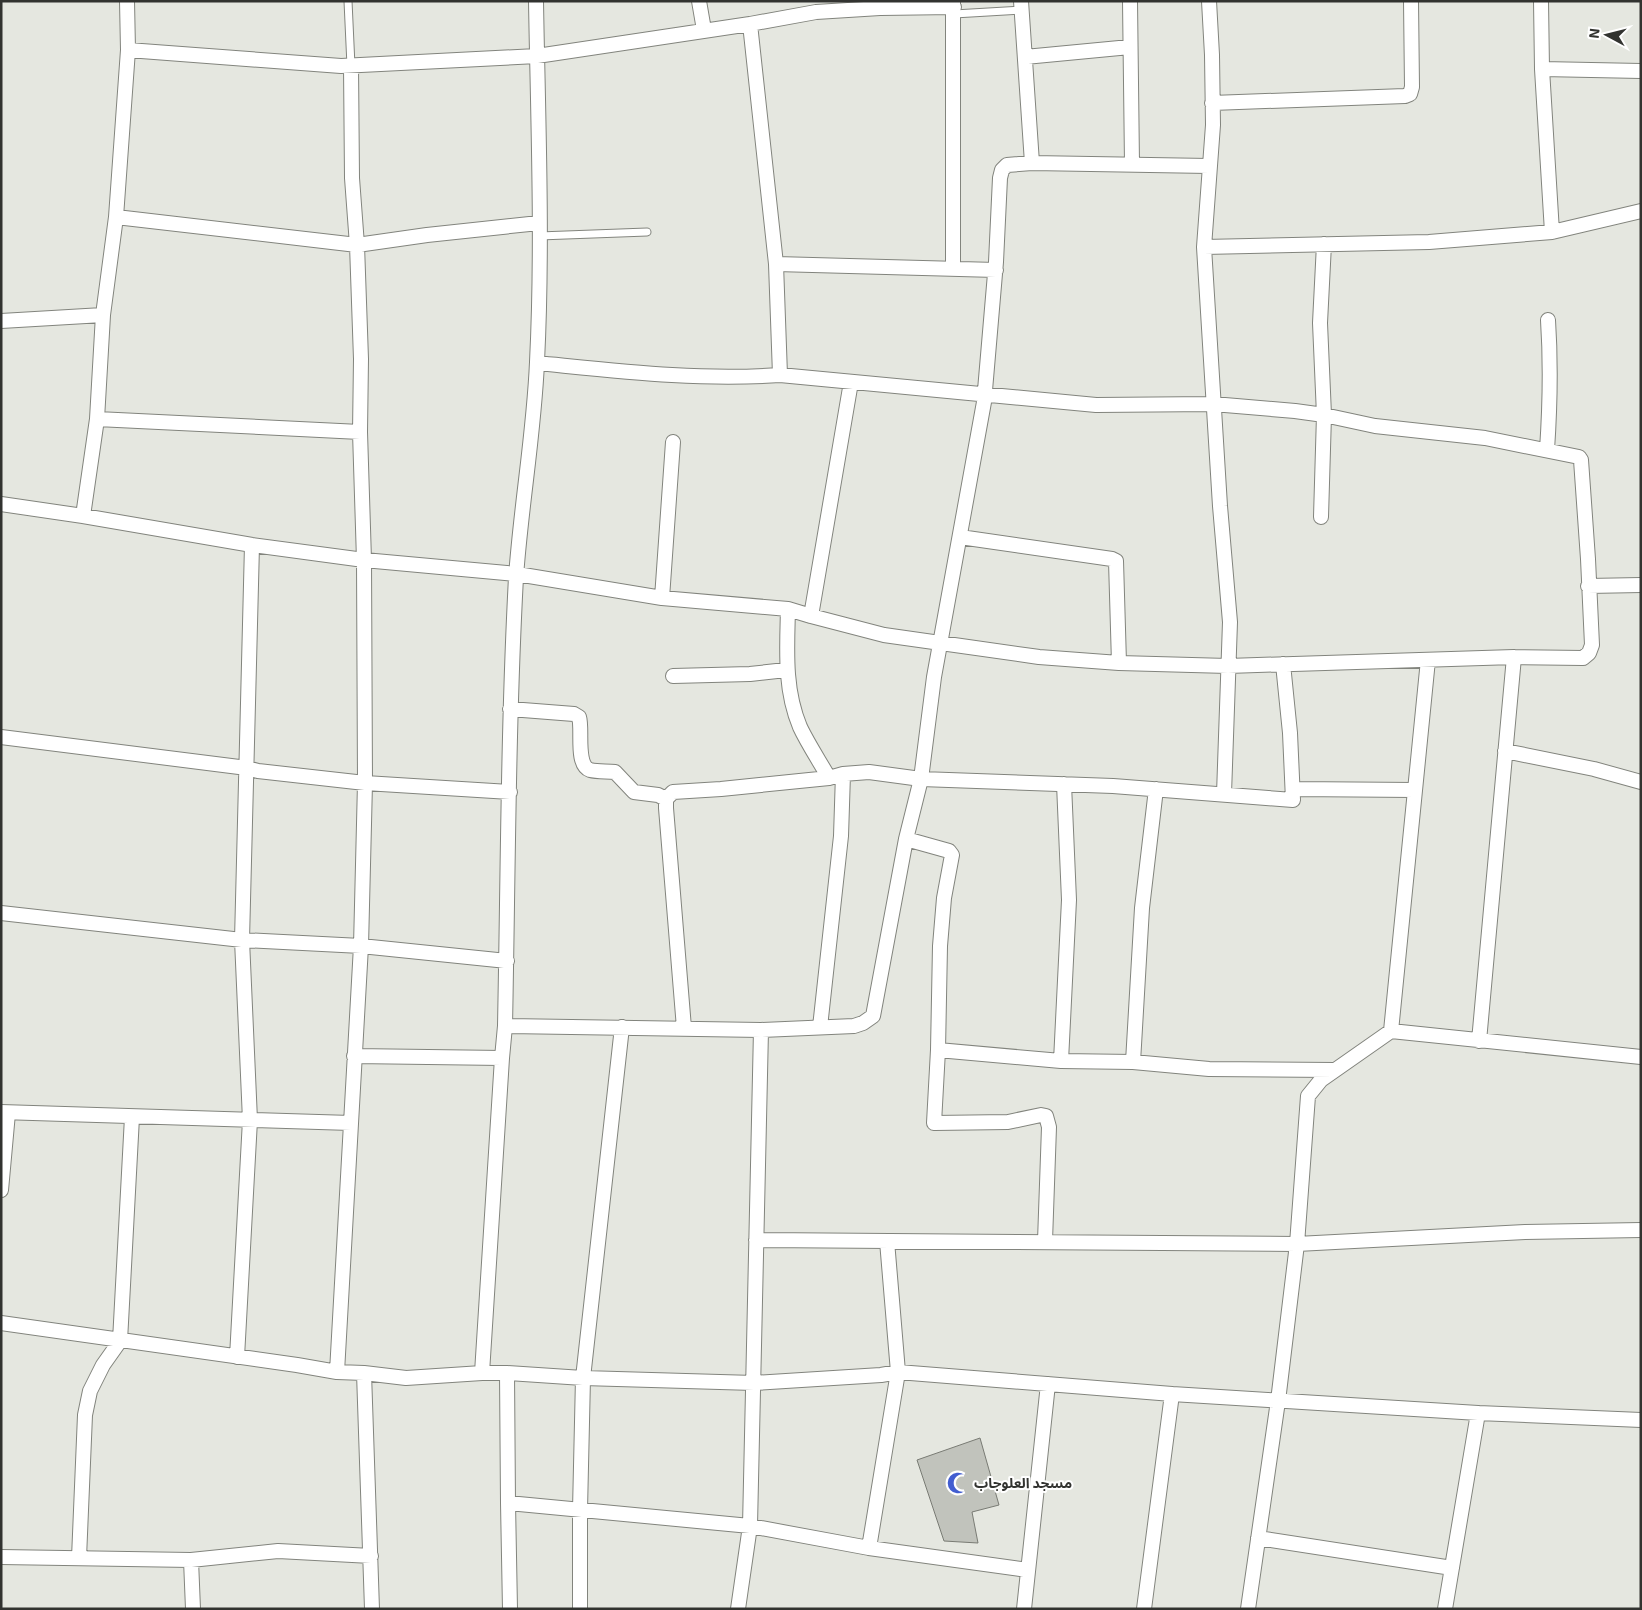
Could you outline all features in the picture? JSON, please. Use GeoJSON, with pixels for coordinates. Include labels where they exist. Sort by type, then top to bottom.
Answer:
{"type":"FeatureCollection","features":[{"type":"Feature","properties":{"kind":"street"},"geometry":{"type":"LineString","coordinates":[[83,516],[97,419],[104,315],[116,217],[128,50],[127,1]]}},
{"type":"Feature","properties":{"kind":"street"},"geometry":{"type":"LineString","coordinates":[[482,1373],[505,1026],[510,709],[517,574],[537,363],[539,230],[536,1]]}},
{"type":"Feature","properties":{"kind":"street"},"geometry":{"type":"LineString","coordinates":[[699,1],[704,30]]}},
{"type":"Feature","properties":{"kind":"street"},"geometry":{"type":"LineString","coordinates":[[1130,1],[1132,164]]}},
{"type":"Feature","properties":{"kind":"street"},"geometry":{"type":"LineString","coordinates":[[1209,1],[1213,125],[1204,247],[1213,404],[1230,622],[1224,794]]}},
{"type":"Feature","properties":{"kind":"street"},"geometry":{"type":"LineString","coordinates":[[1212,103],[1405,96],[1410,94],[1412,87],[1411,1]]}},
{"type":"Feature","properties":{"kind":"street"},"geometry":{"type":"LineString","coordinates":[[1541,1],[1542,69],[1552,232]]}},
{"type":"Feature","properties":{"kind":"street"},"geometry":{"type":"LineString","coordinates":[[1021,6],[1032,163]]}},
{"type":"Feature","properties":{"kind":"street"},"geometry":{"type":"LineString","coordinates":[[128,50],[351,66],[537,56],[750,24],[815,7],[954,7],[953,268]]}},
{"type":"Feature","properties":{"kind":"street"},"geometry":{"type":"LineString","coordinates":[[750,24],[776,264],[780,375]]}},
{"type":"Feature","properties":{"kind":"street"},"geometry":{"type":"LineString","coordinates":[[1025,57],[1130,47]]}},
{"type":"Feature","properties":{"kind":"street"},"geometry":{"type":"LineString","coordinates":[[337,1372],[361,946],[365,782],[364,560],[360,432],[361,359],[352,178],[351,66]]}},
{"type":"Feature","properties":{"kind":"street"},"geometry":{"type":"LineString","coordinates":[[1542,69],[1641,71]]}},
{"type":"Feature","properties":{"kind":"street"},"geometry":{"type":"LineString","coordinates":[[505,1026],[761,1030],[854,1026],[863,1023],[872,1016],[906,839],[921,779],[934,677],[942,643],[985,394],[996,270],[1000,178],[1002,170],[1008,165],[1032,163],[1209,166]]}},
{"type":"Feature","properties":{"kind":"street"},"geometry":{"type":"LineString","coordinates":[[1204,247],[1429,242],[1552,232],[1641,211]]}},
{"type":"Feature","properties":{"kind":"street"},"geometry":{"type":"LineString","coordinates":[[116,217],[356,245],[427,235],[539,230]]}},
{"type":"Feature","properties":{"kind":"street"},"geometry":{"type":"LineString","coordinates":[[1321,517],[1324,415],[1320,323],[1324,244]]}},
{"type":"Feature","properties":{"kind":"street"},"geometry":{"type":"LineString","coordinates":[[776,264],[996,270]]}},
{"type":"Feature","properties":{"kind":"street"},"geometry":{"type":"LineString","coordinates":[[1,321],[104,315]]}},
{"type":"Feature","properties":{"kind":"street"},"geometry":{"type":"LineString","coordinates":[[1547,450],[1551,393],[1548,320]]}},
{"type":"Feature","properties":{"kind":"street"},"geometry":{"type":"LineString","coordinates":[[1,504],[252,545],[364,560],[517,574],[662,598],[788,609],[884,635],[1039,657],[1119,663],[1228,666],[1514,657],[1583,658],[1589,653],[1592,646],[1588,558],[1581,460],[1579,457],[1486,438],[1375,426],[1324,415],[1213,404],[1096,406],[780,375],[742,378],[644,374],[537,363]]}},
{"type":"Feature","properties":{"kind":"street"},"geometry":{"type":"LineString","coordinates":[[811,616],[851,382]]}},
{"type":"Feature","properties":{"kind":"street"},"geometry":{"type":"LineString","coordinates":[[97,419],[360,432]]}},
{"type":"Feature","properties":{"kind":"street"},"geometry":{"type":"LineString","coordinates":[[662,598],[673,442]]}},
{"type":"Feature","properties":{"kind":"street"},"geometry":{"type":"LineString","coordinates":[[960,537],[1116,561],[1119,663]]}},
{"type":"Feature","properties":{"kind":"street"},"geometry":{"type":"LineString","coordinates":[[237,1357],[250,1120],[242,940],[252,545]]}},
{"type":"Feature","properties":{"kind":"street"},"geometry":{"type":"LineString","coordinates":[[1588,586],[1641,585]]}},
{"type":"Feature","properties":{"kind":"street"},"geometry":{"type":"LineString","coordinates":[[788,609],[786,670],[791,701],[801,728],[836,776],[841,836],[820,1027]]}},
{"type":"Feature","properties":{"kind":"street"},"geometry":{"type":"LineString","coordinates":[[1479,1041],[1514,657]]}},
{"type":"Feature","properties":{"kind":"street"},"geometry":{"type":"LineString","coordinates":[[1391,1031],[1428,660]]}},
{"type":"Feature","properties":{"kind":"street"},"geometry":{"type":"LineString","coordinates":[[684,1028],[666,808],[666,799],[673,792],[721,789],[868,772],[921,779],[1156,789],[1293,800],[1290,734],[1283,664]]}},
{"type":"Feature","properties":{"kind":"street"},"geometry":{"type":"LineString","coordinates":[[674,676],[750,674],[786,670]]}},
{"type":"Feature","properties":{"kind":"street"},"geometry":{"type":"LineString","coordinates":[[510,709],[574,714],[580,720],[581,757],[584,765],[589,770],[615,772],[634,792],[658,795],[666,799]]}},
{"type":"Feature","properties":{"kind":"street"},"geometry":{"type":"LineString","coordinates":[[1,737],[247,768],[258,771],[365,782],[510,792]]}},
{"type":"Feature","properties":{"kind":"street"},"geometry":{"type":"LineString","coordinates":[[1505,751],[1594,769],[1641,782]]}},
{"type":"Feature","properties":{"kind":"street"},"geometry":{"type":"LineString","coordinates":[[1061,1061],[1069,900],[1064,784]]}},
{"type":"Feature","properties":{"kind":"street"},"geometry":{"type":"LineString","coordinates":[[1293,788],[1415,790]]}},
{"type":"Feature","properties":{"kind":"street"},"geometry":{"type":"LineString","coordinates":[[1133,1062],[1142,908],[1156,789]]}},
{"type":"Feature","properties":{"kind":"street"},"geometry":{"type":"LineString","coordinates":[[906,839],[949,851],[952,854],[944,898],[940,946],[938,1050],[934,1123],[1008,1122],[1041,1115],[1046,1116],[1049,1127],[1046,1241]]}},
{"type":"Feature","properties":{"kind":"street"},"geometry":{"type":"LineString","coordinates":[[1,913],[242,940],[361,946],[506,961]]}},
{"type":"Feature","properties":{"kind":"street"},"geometry":{"type":"LineString","coordinates":[[580,1609],[583,1378],[622,1027]]}},
{"type":"Feature","properties":{"kind":"street"},"geometry":{"type":"LineString","coordinates":[[738,1609],[750,1526],[761,1030]]}},
{"type":"Feature","properties":{"kind":"street"},"geometry":{"type":"LineString","coordinates":[[1248,1609],[1278,1401],[1297,1244],[1308,1096],[1321,1080],[1391,1031],[1641,1057]]}},
{"type":"Feature","properties":{"kind":"street"},"geometry":{"type":"LineString","coordinates":[[938,1050],[1061,1061],[1133,1062],[1210,1069],[1334,1070]]}},
{"type":"Feature","properties":{"kind":"street"},"geometry":{"type":"LineString","coordinates":[[354,1056],[502,1058]]}},
{"type":"Feature","properties":{"kind":"street"},"geometry":{"type":"LineString","coordinates":[[1,1190],[5,1112],[351,1123]]}},
{"type":"Feature","properties":{"kind":"street"},"geometry":{"type":"LineString","coordinates":[[79,1558],[85,1415],[90,1391],[103,1365],[120,1341],[132,1117]]}},
{"type":"Feature","properties":{"kind":"street"},"geometry":{"type":"LineString","coordinates":[[756,1240],[1297,1244],[1525,1232],[1641,1230]]}},
{"type":"Feature","properties":{"kind":"street"},"geometry":{"type":"LineString","coordinates":[[869,1548],[898,1372],[887,1241]]}},
{"type":"Feature","properties":{"kind":"street"},"geometry":{"type":"LineString","coordinates":[[1,1323],[337,1372],[406,1378],[507,1373],[583,1378],[754,1383],[898,1372],[1278,1401],[1478,1413],[1641,1420]]}},
{"type":"Feature","properties":{"kind":"street"},"geometry":{"type":"LineString","coordinates":[[364,1373],[372,1609]]}},
{"type":"Feature","properties":{"kind":"street"},"geometry":{"type":"LineString","coordinates":[[507,1373],[510,1609]]}},
{"type":"Feature","properties":{"kind":"street"},"geometry":{"type":"LineString","coordinates":[[1024,1609],[1048,1384]]}},
{"type":"Feature","properties":{"kind":"street"},"geometry":{"type":"LineString","coordinates":[[1144,1609],[1172,1394]]}},
{"type":"Feature","properties":{"kind":"street"},"geometry":{"type":"LineString","coordinates":[[1445,1609],[1478,1413]]}},
{"type":"Feature","properties":{"kind":"street"},"geometry":{"type":"LineString","coordinates":[[508,1503],[750,1526],[869,1548],[1028,1570]]}},
{"type":"Feature","properties":{"kind":"street"},"geometry":{"type":"LineString","coordinates":[[1258,1538],[1452,1568]]}},
{"type":"Feature","properties":{"kind":"street"},"geometry":{"type":"LineString","coordinates":[[1,1557],[191,1560],[278,1551],[371,1556]]}},
{"type":"Feature","properties":{"kind":"street"},"geometry":{"type":"LineString","coordinates":[[191,1560],[192,1609]]}},
{"type":"Feature","properties":{"kind":"lane"},"geometry":{"type":"LineString","coordinates":[[348,1],[351,66]]}},
{"type":"Feature","properties":{"kind":"lane"},"geometry":{"type":"LineString","coordinates":[[954,7],[1021,6]]}},
{"type":"Feature","properties":{"kind":"lane"},"geometry":{"type":"LineString","coordinates":[[539,230],[647,232]]}},
{"type":"Feature","properties":{"kind":"building","name":"مسجد العلوجاب"},"geometry":{"type":"Polygon","coordinates":[[[980,1438],[999,1505],[972,1512],[978,1543],[944,1541],[917,1460],[980,1438]]]}},
{"type":"Feature","properties":{"kind":"place","name":"مسجد العلوجاب"},"geometry":{"type":"Point","coordinates":[958,1483]}}]}
